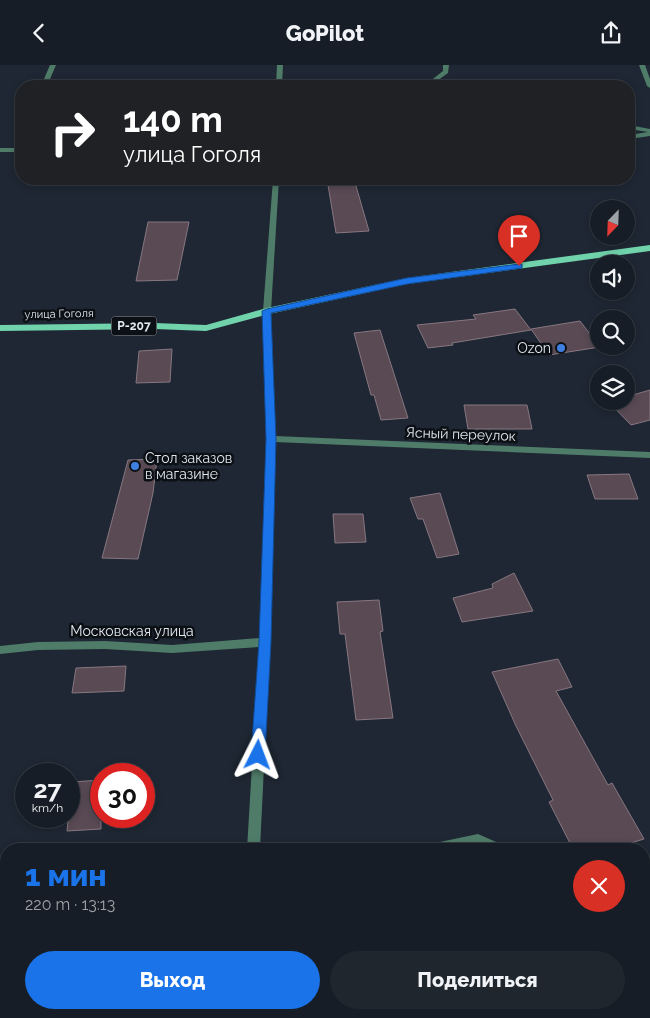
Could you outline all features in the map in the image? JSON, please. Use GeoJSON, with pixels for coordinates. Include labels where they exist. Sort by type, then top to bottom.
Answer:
{"type":"FeatureCollection","features":[{"type":"Feature","properties":{"kind":"main road","name":"улица Гоголя"},"geometry":{"type":"LineString","coordinates":[[0,327],[156,326],[206,328],[267,311],[407,281],[650,248]]}},
{"type":"Feature","properties":{"kind":"street"},"geometry":{"type":"LineString","coordinates":[[47,80],[53,65]]}},
{"type":"Feature","properties":{"kind":"street"},"geometry":{"type":"LineString","coordinates":[[279,80],[280,65]]}},
{"type":"Feature","properties":{"kind":"street"},"geometry":{"type":"LineString","coordinates":[[435,80],[446,72],[446,65]]}},
{"type":"Feature","properties":{"kind":"street"},"geometry":{"type":"LineString","coordinates":[[642,65],[650,86]]}},
{"type":"Feature","properties":{"kind":"street"},"geometry":{"type":"LineString","coordinates":[[635,129],[650,133]]}},
{"type":"Feature","properties":{"kind":"street"},"geometry":{"type":"LineString","coordinates":[[635,136],[650,133]]}},
{"type":"Feature","properties":{"kind":"street"},"geometry":{"type":"LineString","coordinates":[[0,150],[15,150]]}},
{"type":"Feature","properties":{"kind":"street"},"geometry":{"type":"LineString","coordinates":[[252,843],[265,642],[271,439],[267,311],[276,185]]}},
{"type":"Feature","properties":{"kind":"street","name":"Ясный переулок"},"geometry":{"type":"LineString","coordinates":[[271,439],[650,455]]}},
{"type":"Feature","properties":{"kind":"street","name":"Московская улица"},"geometry":{"type":"LineString","coordinates":[[0,650],[38,646],[105,645],[172,649],[265,642]]}},
{"type":"Feature","properties":{"kind":"street"},"geometry":{"type":"LineString","coordinates":[[464,843],[478,840],[485,843]]}},
{"type":"Feature","properties":{"kind":"building"},"geometry":{"type":"Polygon","coordinates":[[[328,185],[356,185],[369,231],[336,233],[328,185]]]}},
{"type":"Feature","properties":{"kind":"building"},"geometry":{"type":"Polygon","coordinates":[[[148,222],[189,222],[177,280],[136,281],[148,222]]]}},
{"type":"Feature","properties":{"kind":"building"},"geometry":{"type":"Polygon","coordinates":[[[515,309],[531,330],[428,348],[417,325],[476,319],[473,315],[515,309]]]}},
{"type":"Feature","properties":{"kind":"building"},"geometry":{"type":"Polygon","coordinates":[[[580,321],[590,334],[590,349],[549,355],[531,329],[580,321]]]}},
{"type":"Feature","properties":{"kind":"building"},"geometry":{"type":"Polygon","coordinates":[[[380,330],[408,418],[381,420],[374,395],[371,395],[354,333],[380,330]]]}},
{"type":"Feature","properties":{"kind":"building"},"geometry":{"type":"Polygon","coordinates":[[[172,349],[170,382],[136,383],[139,351],[172,349]]]}},
{"type":"Feature","properties":{"kind":"building"},"geometry":{"type":"Polygon","coordinates":[[[650,390],[650,420],[631,425],[617,410],[635,410],[635,394],[650,390]]]}},
{"type":"Feature","properties":{"kind":"building"},"geometry":{"type":"Polygon","coordinates":[[[464,405],[527,405],[532,429],[468,429],[464,405]]]}},
{"type":"Feature","properties":{"kind":"building"},"geometry":{"type":"Polygon","coordinates":[[[157,459],[153,493],[138,559],[102,558],[128,460],[157,459]]]}},
{"type":"Feature","properties":{"kind":"building"},"geometry":{"type":"Polygon","coordinates":[[[629,474],[638,499],[595,499],[587,475],[629,474]]]}},
{"type":"Feature","properties":{"kind":"building"},"geometry":{"type":"Polygon","coordinates":[[[440,493],[459,554],[437,558],[423,519],[418,519],[410,498],[440,493]]]}},
{"type":"Feature","properties":{"kind":"building"},"geometry":{"type":"Polygon","coordinates":[[[333,514],[363,514],[366,542],[335,543],[333,514]]]}},
{"type":"Feature","properties":{"kind":"building"},"geometry":{"type":"Polygon","coordinates":[[[514,573],[533,611],[462,622],[453,598],[493,588],[492,584],[514,573]]]}},
{"type":"Feature","properties":{"kind":"building"},"geometry":{"type":"Polygon","coordinates":[[[379,600],[383,631],[380,632],[393,718],[356,720],[345,634],[340,634],[337,602],[379,600]]]}},
{"type":"Feature","properties":{"kind":"building"},"geometry":{"type":"Polygon","coordinates":[[[558,659],[572,687],[556,691],[608,785],[612,783],[644,839],[631,843],[570,843],[549,802],[553,800],[516,726],[492,672],[558,659]]]}},
{"type":"Feature","properties":{"kind":"building"},"geometry":{"type":"Polygon","coordinates":[[[126,666],[124,691],[72,693],[76,668],[126,666]]]}},
{"type":"Feature","properties":{"kind":"building"},"geometry":{"type":"Polygon","coordinates":[[[80,781],[90,781],[90,828],[101,829],[67,831],[67,828],[80,828],[80,781]]]}},
{"type":"Feature","properties":{"kind":"place","name":"Ozon"},"geometry":{"type":"Point","coordinates":[561,348]}},
{"type":"Feature","properties":{"kind":"place","name":"Стол заказов в магазине"},"geometry":{"type":"Point","coordinates":[135,466]}},
{"type":"Feature","properties":{"kind":"route"},"geometry":{"type":"LineString","coordinates":[[258,755],[265,642],[271,439],[267,311],[407,281],[519,266]]}}]}
